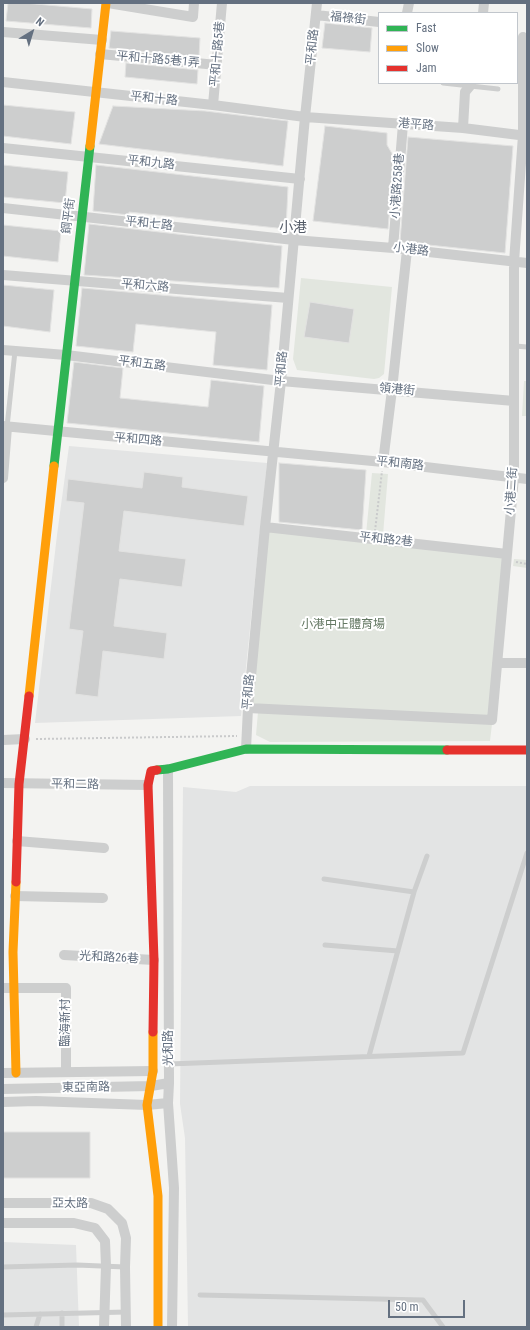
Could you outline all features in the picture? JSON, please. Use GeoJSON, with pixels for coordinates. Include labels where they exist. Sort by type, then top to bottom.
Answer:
{"type":"FeatureCollection","features":[{"type":"Feature","properties":{"kind":"street"},"geometry":{"type":"LineString","coordinates":[[107,3],[194,17],[194,3]]}},
{"type":"Feature","properties":{"kind":"street","name":"鋼平街"},"geometry":{"type":"LineString","coordinates":[[16,1073],[13,952],[19,784],[81,216],[107,3]]}},
{"type":"Feature","properties":{"kind":"street","name":"平和十路5巷"},"geometry":{"type":"LineString","coordinates":[[213,105],[222,3]]}},
{"type":"Feature","properties":{"kind":"street","name":"平和路"},"geometry":{"type":"LineString","coordinates":[[246,749],[248,708],[265,527],[281,381],[317,3]]}},
{"type":"Feature","properties":{"kind":"street","name":"福祿街"},"geometry":{"type":"LineString","coordinates":[[316,15],[378,22]]}},
{"type":"Feature","properties":{"kind":"street"},"geometry":{"type":"LineString","coordinates":[[3,32],[102,40]]}},
{"type":"Feature","properties":{"kind":"street","name":"小港二街"},"geometry":{"type":"LineString","coordinates":[[248,708],[492,720],[514,477],[514,262],[525,136],[525,85],[522,37]]}},
{"type":"Feature","properties":{"kind":"street","name":"平和十路5巷1弄"},"geometry":{"type":"LineString","coordinates":[[100,54],[216,65]]}},
{"type":"Feature","properties":{"kind":"street","name":"平和十路"},"geometry":{"type":"LineString","coordinates":[[3,82],[213,105],[305,117]]}},
{"type":"Feature","properties":{"kind":"street"},"geometry":{"type":"LineString","coordinates":[[463,128],[465,92],[470,84]]}},
{"type":"Feature","properties":{"kind":"street","name":"港平路"},"geometry":{"type":"LineString","coordinates":[[305,117],[463,128],[525,136]]}},
{"type":"Feature","properties":{"kind":"street","name":"小港路258巷"},"geometry":{"type":"LineString","coordinates":[[393,248],[403,124]]}},
{"type":"Feature","properties":{"kind":"street","name":"平和九路"},"geometry":{"type":"LineString","coordinates":[[3,148],[300,179]]}},
{"type":"Feature","properties":{"kind":"street","name":"平和七路"},"geometry":{"type":"LineString","coordinates":[[3,208],[294,240]]}},
{"type":"Feature","properties":{"kind":"street","name":"小港路"},"geometry":{"type":"LineString","coordinates":[[294,240],[393,248],[527,263]]}},
{"type":"Feature","properties":{"kind":"street"},"geometry":{"type":"LineString","coordinates":[[383,462],[407,250]]}},
{"type":"Feature","properties":{"kind":"street","name":"平和六路"},"geometry":{"type":"LineString","coordinates":[[3,275],[288,298]]}},
{"type":"Feature","properties":{"kind":"street","name":"平和五路"},"geometry":{"type":"LineString","coordinates":[[3,350],[66,355],[281,381]]}},
{"type":"Feature","properties":{"kind":"street","name":"領港街"},"geometry":{"type":"LineString","coordinates":[[281,381],[514,401]]}},
{"type":"Feature","properties":{"kind":"street"},"geometry":{"type":"LineString","coordinates":[[3,478],[5,427]]}},
{"type":"Feature","properties":{"kind":"street","name":"平和四路"},"geometry":{"type":"LineString","coordinates":[[5,427],[273,453]]}},
{"type":"Feature","properties":{"kind":"street","name":"平和南路"},"geometry":{"type":"LineString","coordinates":[[273,453],[383,462],[527,479]]}},
{"type":"Feature","properties":{"kind":"street","name":"平和路2巷"},"geometry":{"type":"LineString","coordinates":[[265,527],[507,554]]}},
{"type":"Feature","properties":{"kind":"street"},"geometry":{"type":"LineString","coordinates":[[498,663],[527,663]]}},
{"type":"Feature","properties":{"kind":"street"},"geometry":{"type":"LineString","coordinates":[[3,740],[25,739]]}},
{"type":"Feature","properties":{"kind":"street"},"geometry":{"type":"LineString","coordinates":[[168,769],[246,749],[527,750]]}},
{"type":"Feature","properties":{"kind":"street","name":"光和路"},"geometry":{"type":"LineString","coordinates":[[158,1327],[158,1196],[147,1105],[153,1071],[154,960],[148,786],[151,771],[168,769],[168,1103],[174,1188],[172,1327]]}},
{"type":"Feature","properties":{"kind":"street","name":"平和二路"},"geometry":{"type":"LineString","coordinates":[[3,783],[148,786]]}},
{"type":"Feature","properties":{"kind":"street"},"geometry":{"type":"LineString","coordinates":[[17,841],[104,848]]}},
{"type":"Feature","properties":{"kind":"street"},"geometry":{"type":"LineString","coordinates":[[15,896],[103,898]]}},
{"type":"Feature","properties":{"kind":"street","name":"光和路26巷"},"geometry":{"type":"LineString","coordinates":[[64,955],[154,960]]}},
{"type":"Feature","properties":{"kind":"street","name":"臨海新村"},"geometry":{"type":"LineString","coordinates":[[3,988],[66,988],[66,1072]]}},
{"type":"Feature","properties":{"kind":"street"},"geometry":{"type":"LineString","coordinates":[[3,1072],[153,1071]]}},
{"type":"Feature","properties":{"kind":"street","name":"東亞南路"},"geometry":{"type":"LineString","coordinates":[[3,1089],[151,1086],[169,1083]]}},
{"type":"Feature","properties":{"kind":"street","name":"東亞南路"},"geometry":{"type":"LineString","coordinates":[[3,1102],[36,1101],[147,1105],[168,1103]]}},
{"type":"Feature","properties":{"kind":"street","name":"亞太路"},"geometry":{"type":"LineString","coordinates":[[3,1203],[91,1203],[108,1209],[122,1223],[126,1238],[126,1327]]}},
{"type":"Feature","properties":{"kind":"street","name":"亞太路"},"geometry":{"type":"LineString","coordinates":[[3,1223],[74,1223],[95,1228],[105,1241],[106,1266],[104,1327]]}},
{"type":"Feature","properties":{"kind":"lane"},"geometry":{"type":"LineString","coordinates":[[470,84],[498,89]]}},
{"type":"Feature","properties":{"kind":"lane"},"geometry":{"type":"LineString","coordinates":[[515,346],[527,347]]}},
{"type":"Feature","properties":{"kind":"lane"},"geometry":{"type":"LineString","coordinates":[[5,427],[15,351]]}},
{"type":"Feature","properties":{"kind":"lane"},"geometry":{"type":"LineString","coordinates":[[169,1064],[463,1053],[527,854]]}},
{"type":"Feature","properties":{"kind":"lane"},"geometry":{"type":"LineString","coordinates":[[369,1056],[414,892],[427,856]]}},
{"type":"Feature","properties":{"kind":"lane"},"geometry":{"type":"LineString","coordinates":[[324,879],[414,892]]}},
{"type":"Feature","properties":{"kind":"lane"},"geometry":{"type":"LineString","coordinates":[[325,945],[398,951]]}},
{"type":"Feature","properties":{"kind":"lane"},"geometry":{"type":"LineString","coordinates":[[3,1267],[125,1267]]}},
{"type":"Feature","properties":{"kind":"lane"},"geometry":{"type":"LineString","coordinates":[[200,1295],[424,1300],[443,1327]]}},
{"type":"Feature","properties":{"kind":"lane"},"geometry":{"type":"LineString","coordinates":[[3,1314],[126,1312]]}},
{"type":"Feature","properties":{"kind":"lane"},"geometry":{"type":"LineString","coordinates":[[62,1313],[62,1327]]}},
{"type":"Feature","properties":{"kind":"lane"},"geometry":{"type":"LineString","coordinates":[[36,1327],[40,1314]]}},
{"type":"Feature","properties":{"kind":"path"},"geometry":{"type":"LineString","coordinates":[[374,539],[383,462]]}},
{"type":"Feature","properties":{"kind":"path"},"geometry":{"type":"LineString","coordinates":[[25,739],[246,736]]}},
{"type":"Feature","properties":{"kind":"shaded area"},"geometry":{"type":"Polygon","coordinates":[[[69,446],[267,463],[241,716],[35,723],[69,446]]]}},
{"type":"Feature","properties":{"kind":"shaded area"},"geometry":{"type":"Polygon","coordinates":[[[250,786],[527,786],[527,1327],[188,1327],[185,1138],[180,1104],[183,787],[236,792],[250,786]]]}},
{"type":"Feature","properties":{"kind":"shaded area"},"geometry":{"type":"Polygon","coordinates":[[[3,1242],[76,1245],[79,1327],[3,1327],[3,1242]]]}},
{"type":"Feature","properties":{"kind":"green space"},"geometry":{"type":"Polygon","coordinates":[[[301,278],[392,287],[384,374],[379,378],[374,379],[297,370],[293,359],[301,278]]]}},
{"type":"Feature","properties":{"kind":"green space"},"geometry":{"type":"Polygon","coordinates":[[[524,381],[527,381],[527,416],[522,416],[524,381]]]}},
{"type":"Feature","properties":{"kind":"green space"},"geometry":{"type":"Polygon","coordinates":[[[372,473],[388,474],[383,535],[366,534],[372,473]]]}},
{"type":"Feature","properties":{"kind":"green space","name":"小港中正體育場"},"geometry":{"type":"Polygon","coordinates":[[[265,531],[505,557],[491,718],[249,704],[265,531]]]}},
{"type":"Feature","properties":{"kind":"green space"},"geometry":{"type":"Polygon","coordinates":[[[514,559],[527,560],[527,568],[513,566],[514,559]]]}},
{"type":"Feature","properties":{"kind":"green space"},"geometry":{"type":"Polygon","coordinates":[[[258,712],[492,724],[490,741],[270,742],[256,735],[258,712]]]}},
{"type":"Feature","properties":{"kind":"building"},"geometry":{"type":"Polygon","coordinates":[[[8,3],[92,9],[91,28],[6,21],[8,3]]]}},
{"type":"Feature","properties":{"kind":"building"},"geometry":{"type":"Polygon","coordinates":[[[325,23],[372,28],[370,52],[322,48],[325,23]]]}},
{"type":"Feature","properties":{"kind":"building"},"geometry":{"type":"Polygon","coordinates":[[[111,31],[200,38],[199,57],[109,48],[111,31]]]}},
{"type":"Feature","properties":{"kind":"building"},"geometry":{"type":"Polygon","coordinates":[[[126,63],[198,70],[197,84],[125,77],[126,63]]]}},
{"type":"Feature","properties":{"kind":"building"},"geometry":{"type":"Polygon","coordinates":[[[3,105],[75,112],[71,144],[3,136],[3,105]]]}},
{"type":"Feature","properties":{"kind":"building"},"geometry":{"type":"Polygon","coordinates":[[[113,106],[205,111],[288,121],[283,166],[99,144],[113,106]]]}},
{"type":"Feature","properties":{"kind":"building"},"geometry":{"type":"Polygon","coordinates":[[[325,126],[387,133],[387,145],[394,157],[388,229],[313,221],[325,126]]]}},
{"type":"Feature","properties":{"kind":"building"},"geometry":{"type":"Polygon","coordinates":[[[408,137],[513,146],[505,253],[400,242],[408,137]]]}},
{"type":"Feature","properties":{"kind":"building"},"geometry":{"type":"Polygon","coordinates":[[[3,165],[68,172],[65,203],[3,197],[3,165]]]}},
{"type":"Feature","properties":{"kind":"building"},"geometry":{"type":"Polygon","coordinates":[[[96,165],[288,187],[286,229],[129,212],[129,215],[93,211],[96,165]]]}},
{"type":"Feature","properties":{"kind":"building"},"geometry":{"type":"Polygon","coordinates":[[[89,224],[282,246],[279,288],[84,275],[89,224]]]}},
{"type":"Feature","properties":{"kind":"building"},"geometry":{"type":"Polygon","coordinates":[[[3,225],[61,231],[58,262],[3,256],[3,225]]]}},
{"type":"Feature","properties":{"kind":"building"},"geometry":{"type":"Polygon","coordinates":[[[3,285],[54,290],[50,332],[3,326],[3,285]]]}},
{"type":"Feature","properties":{"kind":"building"},"geometry":{"type":"Polygon","coordinates":[[[82,288],[272,305],[267,370],[213,365],[216,332],[136,324],[133,352],[76,346],[82,288]]]}},
{"type":"Feature","properties":{"kind":"building"},"geometry":{"type":"Polygon","coordinates":[[[310,302],[354,309],[349,343],[304,337],[310,302]]]}},
{"type":"Feature","properties":{"kind":"building"},"geometry":{"type":"Polygon","coordinates":[[[74,362],[123,368],[120,398],[208,407],[211,380],[264,386],[259,442],[67,423],[74,362]]]}},
{"type":"Feature","properties":{"kind":"building"},"geometry":{"type":"Polygon","coordinates":[[[279,463],[366,470],[362,530],[279,522],[279,463]]]}},
{"type":"Feature","properties":{"kind":"building"},"geometry":{"type":"Polygon","coordinates":[[[144,472],[183,477],[182,487],[248,496],[244,526],[124,511],[119,551],[186,559],[182,587],[120,579],[114,626],[167,633],[164,659],[103,651],[98,697],[75,694],[83,631],[69,629],[84,503],[66,501],[68,479],[142,488],[144,472]]]}},
{"type":"Feature","properties":{"kind":"building"},"geometry":{"type":"Polygon","coordinates":[[[3,1132],[90,1132],[90,1178],[3,1178],[3,1132]]]}},
{"type":"Feature","properties":{"kind":"traffic: fast"},"geometry":{"type":"LineString","coordinates":[[54,466],[90,146]]}},
{"type":"Feature","properties":{"kind":"traffic: fast"},"geometry":{"type":"LineString","coordinates":[[157,770],[168,769],[246,749],[447,750]]}},
{"type":"Feature","properties":{"kind":"traffic: slow"},"geometry":{"type":"LineString","coordinates":[[90,146],[106,3]]}},
{"type":"Feature","properties":{"kind":"traffic: slow"},"geometry":{"type":"LineString","coordinates":[[29,696],[54,466]]}},
{"type":"Feature","properties":{"kind":"traffic: slow"},"geometry":{"type":"LineString","coordinates":[[16,882],[13,952],[16,1073]]}},
{"type":"Feature","properties":{"kind":"traffic: slow"},"geometry":{"type":"LineString","coordinates":[[153,1032],[153,1071],[147,1105],[158,1196],[158,1327]]}},
{"type":"Feature","properties":{"kind":"traffic: jam"},"geometry":{"type":"LineString","coordinates":[[16,882],[19,784],[29,696]]}},
{"type":"Feature","properties":{"kind":"traffic: jam"},"geometry":{"type":"LineString","coordinates":[[447,750],[527,750]]}},
{"type":"Feature","properties":{"kind":"traffic: jam"},"geometry":{"type":"LineString","coordinates":[[153,1032],[154,960],[148,785],[151,771],[157,770]]}},
{"type":"Feature","properties":{"kind":"district","name":"小港"},"geometry":{"type":"Point","coordinates":[293,228]}}]}
